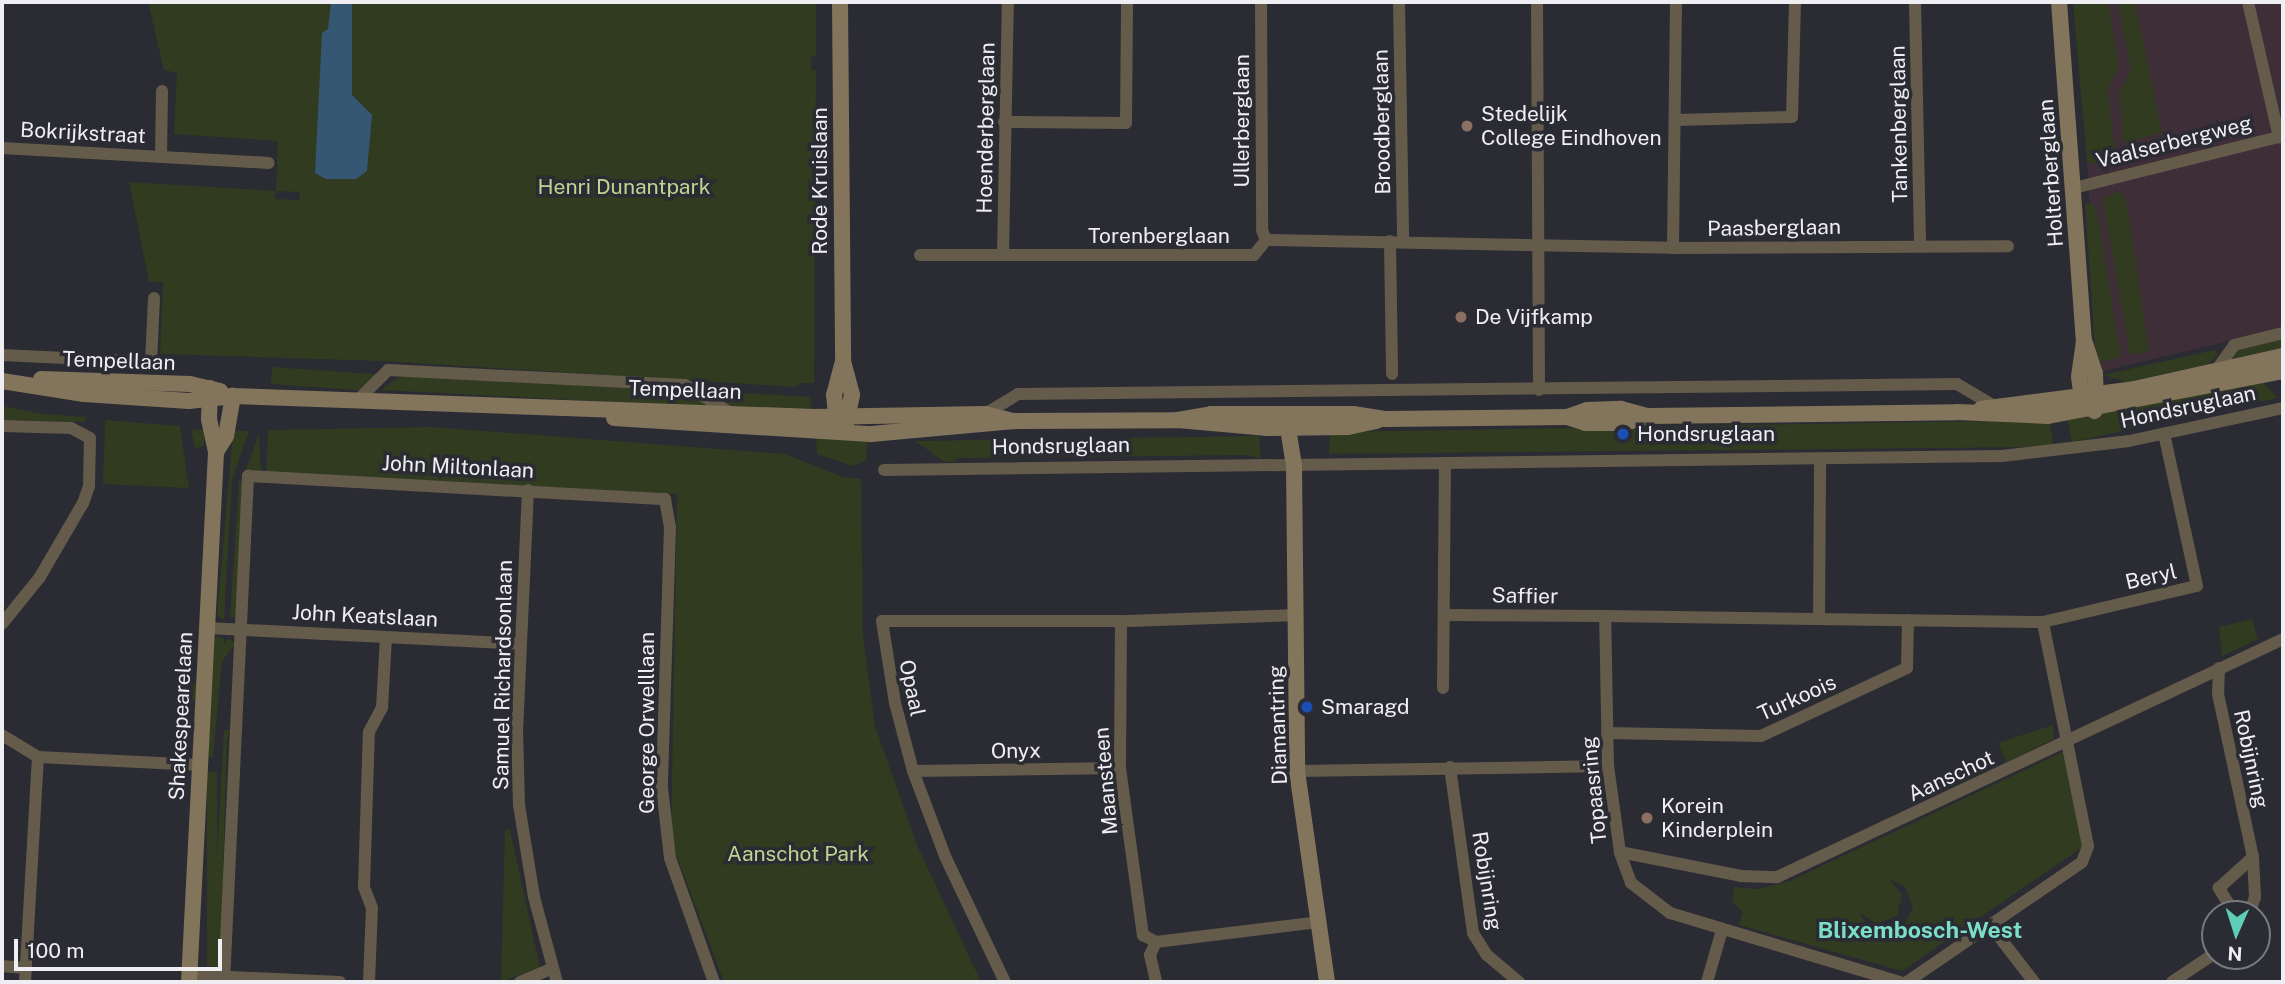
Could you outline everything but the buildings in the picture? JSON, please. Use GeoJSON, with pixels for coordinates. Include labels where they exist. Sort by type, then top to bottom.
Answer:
{"type":"FeatureCollection","features":[{"type":"Feature","properties":{"kind":"main road","name":"Rode Kruislaan"},"geometry":{"type":"LineString","coordinates":[[840,2],[843,361],[849,377],[850,416],[842,431]]}},
{"type":"Feature","properties":{"kind":"main road","name":"Holterberglaan"},"geometry":{"type":"LineString","coordinates":[[2059,2],[2084,341],[2091,401]]}},
{"type":"Feature","properties":{"kind":"main road","name":"Hondsruglaan"},"geometry":{"type":"LineString","coordinates":[[1957,412],[2006,418],[2283,356]]}},
{"type":"Feature","properties":{"kind":"main road","name":"Rode Kruislaan"},"geometry":{"type":"LineString","coordinates":[[833,416],[835,379],[843,361]]}},
{"type":"Feature","properties":{"kind":"main road","name":"Hondsruglaan"},"geometry":{"type":"LineString","coordinates":[[842,431],[939,430],[1014,421],[1178,420],[1211,414],[1295,423],[1567,417],[1586,423],[1612,423],[1648,416],[1957,412],[2091,401],[2283,371]]}},
{"type":"Feature","properties":{"kind":"main road","name":"Tempellaan"},"geometry":{"type":"LineString","coordinates":[[2,380],[233,396],[850,416]]}},
{"type":"Feature","properties":{"kind":"main road","name":"Shakespearelaan"},"geometry":{"type":"LineString","coordinates":[[189,979],[216,452],[210,393]]}},
{"type":"Feature","properties":{"kind":"main road","name":"Shakespearelaan"},"geometry":{"type":"LineString","coordinates":[[216,452],[226,436],[233,396]]}},
{"type":"Feature","properties":{"kind":"main road","name":"Tempellaan"},"geometry":{"type":"LineString","coordinates":[[518,405],[644,421],[842,431]]}},
{"type":"Feature","properties":{"kind":"main road","name":"Hondsruglaan"},"geometry":{"type":"LineString","coordinates":[[850,416],[985,414],[1014,421]]}},
{"type":"Feature","properties":{"kind":"main road"},"geometry":{"type":"LineString","coordinates":[[833,416],[842,431]]}},
{"type":"Feature","properties":{"kind":"main road","name":"Diamantring"},"geometry":{"type":"LineString","coordinates":[[1295,423],[1297,771],[1327,982]]}},
{"type":"Feature","properties":{"kind":"street","name":"Hoenderberglaan"},"geometry":{"type":"LineString","coordinates":[[1003,255],[1008,2]]}},
{"type":"Feature","properties":{"kind":"street"},"geometry":{"type":"LineString","coordinates":[[1004,122],[1126,123],[1127,2]]}},
{"type":"Feature","properties":{"kind":"street","name":"Ullerberglaan"},"geometry":{"type":"LineString","coordinates":[[1261,2],[1262,230],[1266,240]]}},
{"type":"Feature","properties":{"kind":"street","name":"Broodberglaan"},"geometry":{"type":"LineString","coordinates":[[1396,241],[1398,2]]}},
{"type":"Feature","properties":{"kind":"street"},"geometry":{"type":"LineString","coordinates":[[1537,2],[1539,390]]}},
{"type":"Feature","properties":{"kind":"street"},"geometry":{"type":"LineString","coordinates":[[1673,248],[1676,2]]}},
{"type":"Feature","properties":{"kind":"street"},"geometry":{"type":"LineString","coordinates":[[1676,120],[1792,117],[1795,2]]}},
{"type":"Feature","properties":{"kind":"street","name":"Tankenberglaan"},"geometry":{"type":"LineString","coordinates":[[1915,2],[1920,245]]}},
{"type":"Feature","properties":{"kind":"street"},"geometry":{"type":"LineString","coordinates":[[2248,2],[2281,136]]}},
{"type":"Feature","properties":{"kind":"street","name":"Bokrijkstraat"},"geometry":{"type":"LineString","coordinates":[[161,157],[162,91]]}},
{"type":"Feature","properties":{"kind":"street","name":"Vaalserbergweg"},"geometry":{"type":"LineString","coordinates":[[2074,188],[2281,136]]}},
{"type":"Feature","properties":{"kind":"street","name":"Bokrijkstraat"},"geometry":{"type":"LineString","coordinates":[[2,148],[269,163]]}},
{"type":"Feature","properties":{"kind":"street"},"geometry":{"type":"LineString","coordinates":[[1266,240],[1274,243],[1540,243]]}},
{"type":"Feature","properties":{"kind":"street","name":"Torenberglaan"},"geometry":{"type":"LineString","coordinates":[[920,255],[1254,255],[1266,240]]}},
{"type":"Feature","properties":{"kind":"street"},"geometry":{"type":"LineString","coordinates":[[1392,374],[1396,241]]}},
{"type":"Feature","properties":{"kind":"street","name":"Paasberglaan"},"geometry":{"type":"LineString","coordinates":[[1540,243],[1673,248],[2008,246]]}},
{"type":"Feature","properties":{"kind":"street","name":"Tempellaan"},"geometry":{"type":"LineString","coordinates":[[2,355],[151,362],[155,298]]}},
{"type":"Feature","properties":{"kind":"street","name":"Hondsruglaan"},"geometry":{"type":"LineString","coordinates":[[2214,373],[2234,345],[2283,333]]}},
{"type":"Feature","properties":{"kind":"street"},"geometry":{"type":"LineString","coordinates":[[357,401],[388,370],[685,385],[732,412]]}},
{"type":"Feature","properties":{"kind":"street","name":"Hondsruglaan"},"geometry":{"type":"LineString","coordinates":[[985,414],[1018,394],[1957,384],[1996,407]]}},
{"type":"Feature","properties":{"kind":"street","name":"Hondsruglaan"},"geometry":{"type":"LineString","coordinates":[[884,470],[2015,455],[2164,434],[2283,408]]}},
{"type":"Feature","properties":{"kind":"street"},"geometry":{"type":"LineString","coordinates":[[2,426],[71,428],[90,438],[89,486],[83,503],[40,577],[2,624]]}},
{"type":"Feature","properties":{"kind":"street","name":"Beryl"},"geometry":{"type":"LineString","coordinates":[[2043,622],[2197,586],[2164,434]]}},
{"type":"Feature","properties":{"kind":"street"},"geometry":{"type":"LineString","coordinates":[[1819,619],[1820,459]]}},
{"type":"Feature","properties":{"kind":"street"},"geometry":{"type":"LineString","coordinates":[[1443,688],[1445,463]]}},
{"type":"Feature","properties":{"kind":"street","name":"John Miltonlaan"},"geometry":{"type":"LineString","coordinates":[[240,629],[248,476],[665,499]]}},
{"type":"Feature","properties":{"kind":"street","name":"Samuel Richardsonlaan"},"geometry":{"type":"LineString","coordinates":[[528,490],[521,643],[519,804],[534,897],[551,969],[557,982]]}},
{"type":"Feature","properties":{"kind":"street","name":"George Orwelllaan"},"geometry":{"type":"LineString","coordinates":[[665,499],[670,527],[662,788],[670,858],[714,982]]}},
{"type":"Feature","properties":{"kind":"street"},"geometry":{"type":"LineString","coordinates":[[1121,621],[1297,615]]}},
{"type":"Feature","properties":{"kind":"street","name":"Saffier"},"geometry":{"type":"LineString","coordinates":[[1445,615],[1605,617]]}},
{"type":"Feature","properties":{"kind":"street"},"geometry":{"type":"LineString","coordinates":[[1605,617],[2043,622],[2071,741],[2088,846],[2082,862],[1907,982]]}},
{"type":"Feature","properties":{"kind":"street","name":"Topaasring"},"geometry":{"type":"LineString","coordinates":[[1605,617],[1608,766],[1620,852],[1632,883],[1670,914],[1900,982]]}},
{"type":"Feature","properties":{"kind":"street","name":"Turkoois"},"geometry":{"type":"LineString","coordinates":[[1607,733],[1760,736],[1907,668],[1908,620]]}},
{"type":"Feature","properties":{"kind":"street","name":"Opaal"},"geometry":{"type":"LineString","coordinates":[[1005,982],[955,880],[913,771],[895,703],[882,621],[1121,621]]}},
{"type":"Feature","properties":{"kind":"street","name":"Maansteen"},"geometry":{"type":"LineString","coordinates":[[1121,621],[1120,768],[1143,935],[1156,942]]}},
{"type":"Feature","properties":{"kind":"street","name":"John Keatslaan"},"geometry":{"type":"LineString","coordinates":[[207,628],[521,643]]}},
{"type":"Feature","properties":{"kind":"street"},"geometry":{"type":"LineString","coordinates":[[224,979],[240,629]]}},
{"type":"Feature","properties":{"kind":"street"},"geometry":{"type":"LineString","coordinates":[[369,982],[372,908],[363,887],[369,732],[382,708],[386,637]]}},
{"type":"Feature","properties":{"kind":"street","name":"Aanschot"},"geometry":{"type":"LineString","coordinates":[[1620,852],[1741,876],[1777,877],[2283,639]]}},
{"type":"Feature","properties":{"kind":"street","name":"Robijnring"},"geometry":{"type":"LineString","coordinates":[[2219,668],[2218,694],[2253,858],[2254,900]]}},
{"type":"Feature","properties":{"kind":"street"},"geometry":{"type":"LineString","coordinates":[[2,735],[38,757],[200,765]]}},
{"type":"Feature","properties":{"kind":"street"},"geometry":{"type":"LineString","coordinates":[[25,982],[38,757]]}},
{"type":"Feature","properties":{"kind":"street"},"geometry":{"type":"LineString","coordinates":[[1297,771],[1608,766]]}},
{"type":"Feature","properties":{"kind":"street","name":"Robijnring"},"geometry":{"type":"LineString","coordinates":[[1450,767],[1473,933],[1487,955],[1519,982]]}},
{"type":"Feature","properties":{"kind":"street","name":"Onyx"},"geometry":{"type":"LineString","coordinates":[[913,771],[1120,768]]}},
{"type":"Feature","properties":{"kind":"street"},"geometry":{"type":"LineString","coordinates":[[2226,900],[2219,888],[2253,858]]}},
{"type":"Feature","properties":{"kind":"street"},"geometry":{"type":"LineString","coordinates":[[1156,982],[1150,955],[1156,942],[1318,922]]}},
{"type":"Feature","properties":{"kind":"street"},"geometry":{"type":"LineString","coordinates":[[1990,925],[2034,982]]}},
{"type":"Feature","properties":{"kind":"street"},"geometry":{"type":"LineString","coordinates":[[1707,982],[1722,930]]}},
{"type":"Feature","properties":{"kind":"street"},"geometry":{"type":"LineString","coordinates":[[2172,982],[2201,962]]}},
{"type":"Feature","properties":{"kind":"street"},"geometry":{"type":"LineString","coordinates":[[2,967],[25,968]]}},
{"type":"Feature","properties":{"kind":"street"},"geometry":{"type":"LineString","coordinates":[[520,982],[551,969]]}},
{"type":"Feature","properties":{"kind":"street"},"geometry":{"type":"LineString","coordinates":[[189,979],[340,982]]}},
{"type":"Feature","properties":{"kind":"shaded area"},"geometry":{"type":"Polygon","coordinates":[[[2078,2],[2283,2],[2283,328],[2099,372],[2078,2]]]}},
{"type":"Feature","properties":{"kind":"green space","name":"Henri Dunantpark"},"geometry":{"type":"Polygon","coordinates":[[[148,2],[816,2],[816,56],[811,57],[811,70],[816,70],[814,383],[799,383],[796,387],[383,361],[160,354],[163,282],[149,282],[129,182],[276,191],[278,141],[174,134],[177,73],[164,70],[148,2]],[[276,191],[275,199],[300,200],[299,192],[276,191]]]}},
{"type":"Feature","properties":{"kind":"green space"},"geometry":{"type":"Polygon","coordinates":[[[2073,2],[2108,2],[2119,67],[2108,90],[2116,164],[2110,166],[2087,162],[2073,2]]]}},
{"type":"Feature","properties":{"kind":"green space"},"geometry":{"type":"Polygon","coordinates":[[[2118,2],[2135,2],[2162,133],[2123,143],[2120,91],[2131,71],[2118,2]]]}},
{"type":"Feature","properties":{"kind":"green space"},"geometry":{"type":"Polygon","coordinates":[[[2117,191],[2126,198],[2149,351],[2130,355],[2103,199],[2117,191]]]}},
{"type":"Feature","properties":{"kind":"green space"},"geometry":{"type":"Polygon","coordinates":[[[2085,202],[2096,207],[2121,357],[2096,363],[2085,202]]]}},
{"type":"Feature","properties":{"kind":"green space"},"geometry":{"type":"Polygon","coordinates":[[[2283,337],[2283,348],[2229,359],[2242,346],[2283,337]]]}},
{"type":"Feature","properties":{"kind":"green space"},"geometry":{"type":"Polygon","coordinates":[[[2214,350],[2218,354],[2209,364],[2127,382],[2103,375],[2214,350]]]}},
{"type":"Feature","properties":{"kind":"green space"},"geometry":{"type":"Polygon","coordinates":[[[272,367],[376,374],[375,391],[271,384],[272,367]]]}},
{"type":"Feature","properties":{"kind":"green space"},"geometry":{"type":"Polygon","coordinates":[[[401,375],[681,388],[712,407],[381,390],[401,375]]]}},
{"type":"Feature","properties":{"kind":"green space"},"geometry":{"type":"Polygon","coordinates":[[[2260,379],[2278,398],[2072,442],[2067,418],[2260,379]]]}},
{"type":"Feature","properties":{"kind":"green space"},"geometry":{"type":"Polygon","coordinates":[[[712,391],[811,397],[811,411],[734,408],[712,391]]]}},
{"type":"Feature","properties":{"kind":"green space"},"geometry":{"type":"Polygon","coordinates":[[[2,406],[43,414],[87,417],[85,422],[2,420],[2,406]]]}},
{"type":"Feature","properties":{"kind":"green space"},"geometry":{"type":"Polygon","coordinates":[[[105,420],[180,426],[189,488],[103,484],[105,420]]]}},
{"type":"Feature","properties":{"kind":"green space"},"geometry":{"type":"Polygon","coordinates":[[[2050,420],[2053,445],[2038,447],[1329,454],[1330,432],[2050,420]]]}},
{"type":"Feature","properties":{"kind":"green space","name":"Aanschot Park"},"geometry":{"type":"Polygon","coordinates":[[[432,427],[785,454],[843,477],[861,479],[863,636],[875,726],[917,845],[981,982],[724,982],[671,841],[677,494],[266,473],[268,430],[432,427]]]}},
{"type":"Feature","properties":{"kind":"green space"},"geometry":{"type":"Polygon","coordinates":[[[205,429],[204,446],[195,449],[191,430],[205,429]]]}},
{"type":"Feature","properties":{"kind":"green space"},"geometry":{"type":"Polygon","coordinates":[[[233,431],[249,431],[232,480],[224,620],[217,616],[233,431]]]}},
{"type":"Feature","properties":{"kind":"green space"},"geometry":{"type":"Polygon","coordinates":[[[259,434],[261,473],[245,472],[259,434]]]}},
{"type":"Feature","properties":{"kind":"green space"},"geometry":{"type":"Polygon","coordinates":[[[816,436],[868,437],[866,461],[853,466],[817,454],[816,436]]]}},
{"type":"Feature","properties":{"kind":"green space"},"geometry":{"type":"Polygon","coordinates":[[[1259,436],[1261,459],[1249,455],[958,458],[954,462],[943,461],[915,441],[1259,436]]]}},
{"type":"Feature","properties":{"kind":"green space"},"geometry":{"type":"Polygon","coordinates":[[[239,480],[244,481],[237,615],[230,619],[239,480]]]}},
{"type":"Feature","properties":{"kind":"green space"},"geometry":{"type":"Polygon","coordinates":[[[2252,619],[2258,639],[2222,656],[2219,627],[2252,619]]]}},
{"type":"Feature","properties":{"kind":"green space"},"geometry":{"type":"Polygon","coordinates":[[[215,637],[224,638],[213,758],[208,757],[215,637]]]}},
{"type":"Feature","properties":{"kind":"green space"},"geometry":{"type":"Polygon","coordinates":[[[228,638],[235,643],[185,713],[177,708],[228,638]]]}},
{"type":"Feature","properties":{"kind":"green space"},"geometry":{"type":"Polygon","coordinates":[[[2053,725],[2054,739],[2006,762],[1998,743],[2053,725]]]}},
{"type":"Feature","properties":{"kind":"green space"},"geometry":{"type":"Polygon","coordinates":[[[224,730],[231,730],[227,737],[222,907],[218,967],[211,967],[224,730]]]}},
{"type":"Feature","properties":{"kind":"green space"},"geometry":{"type":"Polygon","coordinates":[[[2065,751],[2087,844],[1902,971],[1739,925],[1743,912],[1732,902],[1734,887],[1758,889],[1790,881],[2065,751]],[[1889,879],[1902,895],[1897,916],[1877,924],[1859,912],[1868,927],[1884,934],[1902,928],[1913,908],[1905,887],[1889,879]]]}},
{"type":"Feature","properties":{"kind":"green space"},"geometry":{"type":"Polygon","coordinates":[[[207,772],[217,772],[217,966],[207,966],[207,772]]]}},
{"type":"Feature","properties":{"kind":"green space"},"geometry":{"type":"Polygon","coordinates":[[[505,829],[510,830],[540,967],[501,982],[505,829]]]}},
{"type":"Feature","properties":{"kind":"water"},"geometry":{"type":"Polygon","coordinates":[[[331,2],[352,2],[352,95],[372,115],[367,171],[356,179],[326,179],[315,173],[322,33],[328,29],[331,2]]]}},
{"type":"Feature","properties":{"kind":"place","name":"Stedelijk College Eindhoven"},"geometry":{"type":"Point","coordinates":[1467,126]}},
{"type":"Feature","properties":{"kind":"place","name":"De Vijfkamp"},"geometry":{"type":"Point","coordinates":[1461,317]}},
{"type":"Feature","properties":{"kind":"place","name":"Hondsruglaan"},"geometry":{"type":"Point","coordinates":[1623,434]}},
{"type":"Feature","properties":{"kind":"place","name":"Smaragd"},"geometry":{"type":"Point","coordinates":[1307,707]}},
{"type":"Feature","properties":{"kind":"place","name":"Korein Kinderplein"},"geometry":{"type":"Point","coordinates":[1647,818]}},
{"type":"Feature","properties":{"kind":"district","name":"Blixembosch-West"},"geometry":{"type":"Point","coordinates":[1920,930]}}]}
